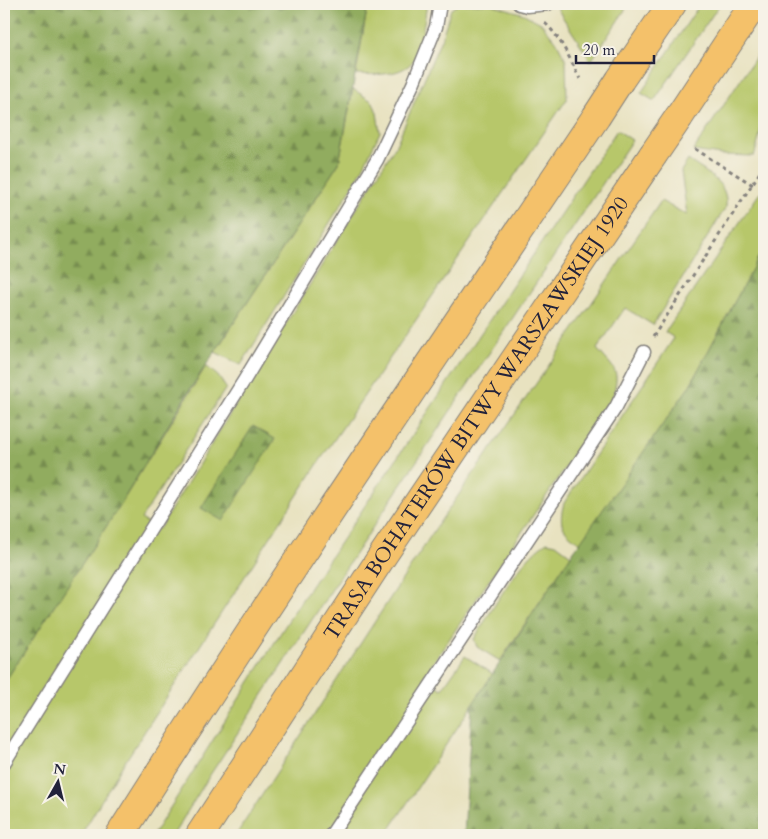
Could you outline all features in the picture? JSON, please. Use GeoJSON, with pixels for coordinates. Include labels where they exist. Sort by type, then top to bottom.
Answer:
{"type":"FeatureCollection","features":[{"type":"Feature","properties":{"kind":"highway"},"geometry":{"type":"LineString","coordinates":[[120,835],[183,735],[311,541],[672,4]]}},
{"type":"Feature","properties":{"kind":"highway","name":"TRASA BOHATERÓW BITWY WARSZAWSKIEJ 1920"},"geometry":{"type":"LineString","coordinates":[[200,835],[383,555],[754,4]]}},
{"type":"Feature","properties":{"kind":"lane"},"geometry":{"type":"LineString","coordinates":[[4,763],[245,379],[377,160],[416,76],[436,27],[440,4]]}},
{"type":"Feature","properties":{"kind":"lane"},"geometry":{"type":"LineString","coordinates":[[523,5],[548,4]]}},
{"type":"Feature","properties":{"kind":"lane"},"geometry":{"type":"LineString","coordinates":[[331,835],[616,407],[644,352]]}},
{"type":"Feature","properties":{"kind":"path"},"geometry":{"type":"LineString","coordinates":[[523,5],[553,31],[568,54],[580,78]]}},
{"type":"Feature","properties":{"kind":"path"},"geometry":{"type":"LineString","coordinates":[[695,149],[753,185]]}},
{"type":"Feature","properties":{"kind":"path"},"geometry":{"type":"LineString","coordinates":[[644,352],[764,166]]}},
{"type":"Feature","properties":{"kind":"green space"},"geometry":{"type":"Polygon","coordinates":[[[4,4],[368,4],[339,163],[189,391],[119,507],[4,683],[4,4]]]}},
{"type":"Feature","properties":{"kind":"green space"},"geometry":{"type":"Polygon","coordinates":[[[368,4],[427,4],[418,53],[411,64],[405,68],[389,73],[356,74],[368,4]]]}},
{"type":"Feature","properties":{"kind":"green space"},"geometry":{"type":"Polygon","coordinates":[[[459,4],[491,4],[524,14],[541,23],[556,41],[566,60],[567,99],[319,462],[119,771],[81,835],[4,835],[4,683],[119,507],[206,366],[218,376],[226,388],[141,519],[159,529],[396,145],[442,37],[451,9],[459,4]]]}},
{"type":"Feature","properties":{"kind":"green space"},"geometry":{"type":"Polygon","coordinates":[[[558,4],[629,4],[591,61],[558,10],[558,4]]]}},
{"type":"Feature","properties":{"kind":"green space"},"geometry":{"type":"Polygon","coordinates":[[[700,4],[720,4],[654,101],[641,93],[700,4]]]}},
{"type":"Feature","properties":{"kind":"green space"},"geometry":{"type":"Polygon","coordinates":[[[764,45],[763,114],[754,156],[721,155],[693,151],[764,45]]]}},
{"type":"Feature","properties":{"kind":"green space"},"geometry":{"type":"Polygon","coordinates":[[[353,89],[373,102],[380,132],[359,176],[241,365],[215,352],[339,163],[353,89]]]}},
{"type":"Feature","properties":{"kind":"green space"},"geometry":{"type":"Polygon","coordinates":[[[617,130],[632,140],[390,501],[210,775],[173,835],[153,835],[297,607],[617,130]]]}},
{"type":"Feature","properties":{"kind":"green space"},"geometry":{"type":"Polygon","coordinates":[[[688,160],[709,174],[720,185],[726,198],[726,207],[653,325],[625,308],[597,349],[615,371],[616,381],[612,399],[423,678],[442,689],[465,656],[493,674],[386,835],[236,835],[437,526],[661,201],[687,215],[681,171],[688,160]]]}},
{"type":"Feature","properties":{"kind":"green space"},"geometry":{"type":"Polygon","coordinates":[[[764,189],[764,247],[689,387],[580,543],[563,526],[561,517],[564,503],[674,338],[665,332],[764,189]]]}},
{"type":"Feature","properties":{"kind":"green space"},"geometry":{"type":"Polygon","coordinates":[[[764,247],[764,835],[464,835],[472,705],[571,555],[689,387],[764,247]]]}},
{"type":"Feature","properties":{"kind":"green space"},"geometry":{"type":"Polygon","coordinates":[[[253,426],[275,439],[223,521],[201,508],[253,426]]]}},
{"type":"Feature","properties":{"kind":"green space"},"geometry":{"type":"Polygon","coordinates":[[[547,542],[556,544],[571,555],[500,661],[477,647],[474,639],[517,573],[527,560],[547,542]]]}}]}
